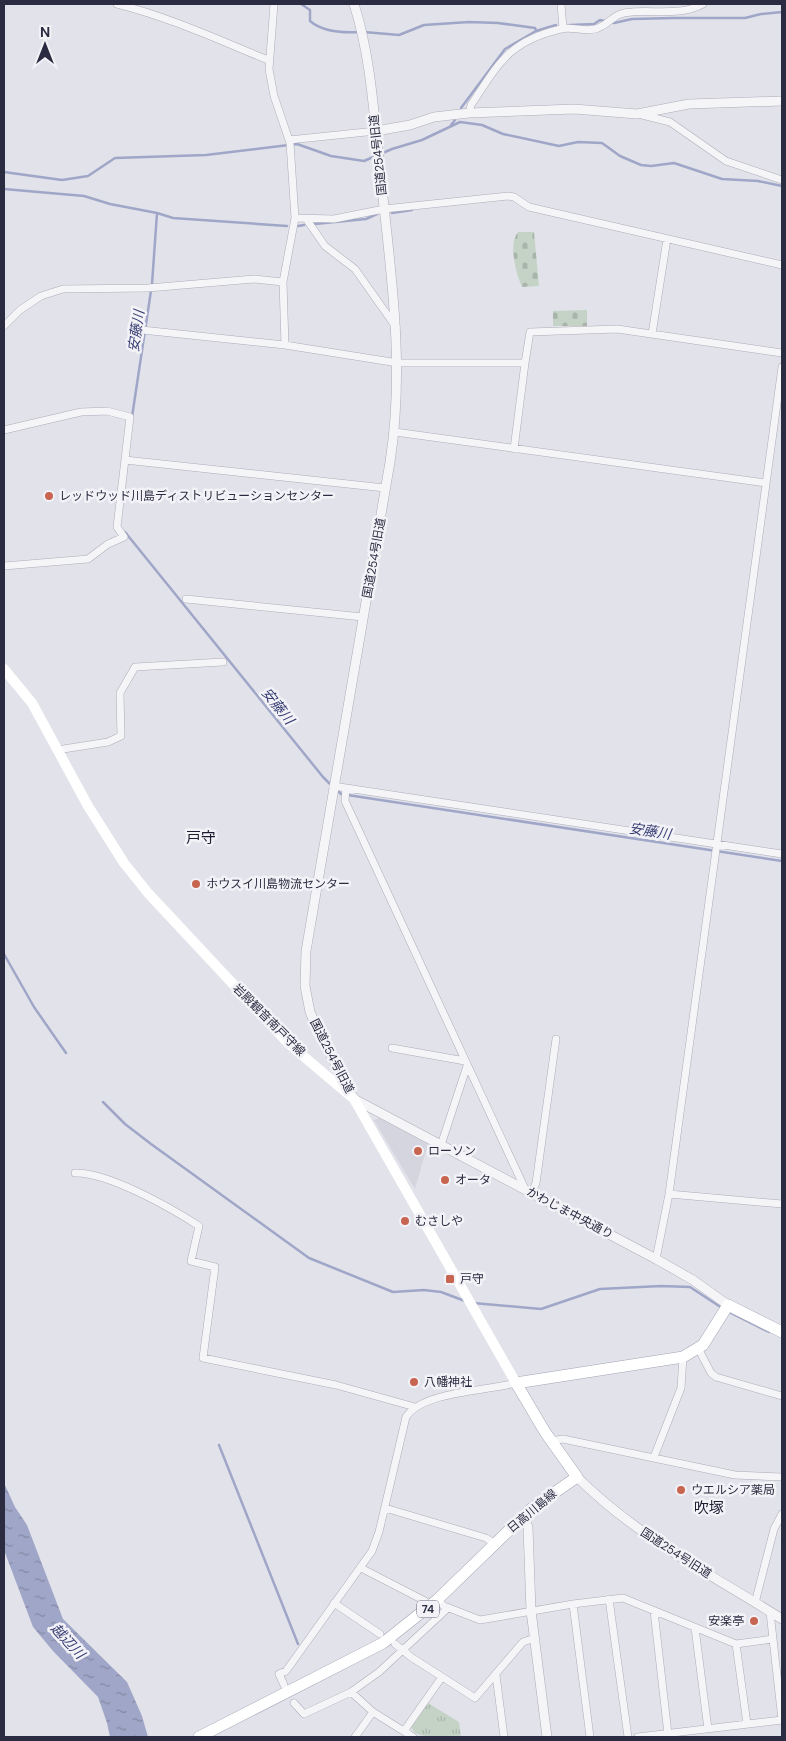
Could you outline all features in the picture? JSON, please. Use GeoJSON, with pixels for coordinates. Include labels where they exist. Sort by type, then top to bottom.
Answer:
{"type":"FeatureCollection","features":[{"type":"Feature","properties":{"kind":"main road","name":"岩殿観音南戸守線"},"geometry":{"type":"LineString","coordinates":[[4,669],[32,703],[102,830],[124,863],[148,893],[289,1044],[354,1099],[516,1383]]}},
{"type":"Feature","properties":{"kind":"main road"},"geometry":{"type":"LineString","coordinates":[[577,1477],[551,1441],[516,1383],[683,1357],[698,1348],[715,1327],[728,1305]]}},
{"type":"Feature","properties":{"kind":"main road","name":"かわじま中央通り"},"geometry":{"type":"LineString","coordinates":[[728,1305],[782,1332]]}},
{"type":"Feature","properties":{"kind":"main road","name":"日高川島線"},"geometry":{"type":"LineString","coordinates":[[199,1737],[383,1644],[437,1600],[523,1516],[577,1477]]}},
{"type":"Feature","properties":{"kind":"street"},"geometry":{"type":"LineString","coordinates":[[117,4],[202,32],[268,60]]}},
{"type":"Feature","properties":{"kind":"street"},"geometry":{"type":"LineString","coordinates":[[274,4],[268,60],[274,96],[289,140],[295,218],[283,282],[285,345]]}},
{"type":"Feature","properties":{"kind":"street","name":"国道254号旧道"},"geometry":{"type":"LineString","coordinates":[[354,4],[364,45],[376,131],[396,328],[398,363],[395,432],[306,951],[305,986],[307,1000],[319,1033],[354,1099]]}},
{"type":"Feature","properties":{"kind":"street"},"geometry":{"type":"LineString","coordinates":[[561,4],[563,28]]}},
{"type":"Feature","properties":{"kind":"street"},"geometry":{"type":"LineString","coordinates":[[470,113],[471,104],[481,89],[514,47],[525,40],[563,28],[598,29],[615,15],[630,12],[684,11],[703,4]]}},
{"type":"Feature","properties":{"kind":"street"},"geometry":{"type":"LineString","coordinates":[[637,114],[689,104],[782,101]]}},
{"type":"Feature","properties":{"kind":"street"},"geometry":{"type":"LineString","coordinates":[[289,140],[376,131],[410,125],[434,117],[470,113],[574,109],[637,114],[670,122],[726,161],[782,180]]}},
{"type":"Feature","properties":{"kind":"street"},"geometry":{"type":"LineString","coordinates":[[295,218],[306,220],[334,219],[384,209],[508,196],[514,197],[529,208],[782,265]]}},
{"type":"Feature","properties":{"kind":"street"},"geometry":{"type":"LineString","coordinates":[[306,220],[325,246],[355,269],[396,328]]}},
{"type":"Feature","properties":{"kind":"street"},"geometry":{"type":"LineString","coordinates":[[652,334],[667,239]]}},
{"type":"Feature","properties":{"kind":"street"},"geometry":{"type":"LineString","coordinates":[[4,326],[20,310],[41,296],[63,289],[148,288],[254,279],[283,282]]}},
{"type":"Feature","properties":{"kind":"street"},"geometry":{"type":"LineString","coordinates":[[514,448],[530,332],[617,329],[782,353]]}},
{"type":"Feature","properties":{"kind":"street"},"geometry":{"type":"LineString","coordinates":[[142,330],[285,345],[398,363],[525,363]]}},
{"type":"Feature","properties":{"kind":"street"},"geometry":{"type":"LineString","coordinates":[[656,1259],[669,1194],[782,367]]}},
{"type":"Feature","properties":{"kind":"street"},"geometry":{"type":"LineString","coordinates":[[4,430],[81,412],[107,411],[130,417],[117,527],[124,537],[108,544],[88,559],[4,566]]}},
{"type":"Feature","properties":{"kind":"street"},"geometry":{"type":"LineString","coordinates":[[395,432],[766,484]]}},
{"type":"Feature","properties":{"kind":"street"},"geometry":{"type":"LineString","coordinates":[[125,460],[385,488]]}},
{"type":"Feature","properties":{"kind":"street"},"geometry":{"type":"LineString","coordinates":[[186,599],[364,617]]}},
{"type":"Feature","properties":{"kind":"street"},"geometry":{"type":"LineString","coordinates":[[57,750],[108,742],[120,736],[120,694],[136,667],[223,662]]}},
{"type":"Feature","properties":{"kind":"street"},"geometry":{"type":"LineString","coordinates":[[333,786],[782,854]]}},
{"type":"Feature","properties":{"kind":"street"},"geometry":{"type":"LineString","coordinates":[[346,788],[346,801],[466,1064],[529,1191],[536,1183],[556,1039]]}},
{"type":"Feature","properties":{"kind":"street"},"geometry":{"type":"LineString","coordinates":[[392,1048],[466,1064]]}},
{"type":"Feature","properties":{"kind":"street"},"geometry":{"type":"LineString","coordinates":[[441,1145],[466,1064]]}},
{"type":"Feature","properties":{"kind":"street","name":"かわじま中央通り"},"geometry":{"type":"LineString","coordinates":[[354,1099],[656,1259],[693,1280],[728,1305]]}},
{"type":"Feature","properties":{"kind":"street"},"geometry":{"type":"LineString","coordinates":[[75,1173],[102,1179],[143,1194],[164,1204],[199,1226],[191,1261],[215,1266],[203,1358],[336,1385],[415,1407]]}},
{"type":"Feature","properties":{"kind":"street"},"geometry":{"type":"LineString","coordinates":[[669,1194],[782,1204]]}},
{"type":"Feature","properties":{"kind":"street"},"geometry":{"type":"LineString","coordinates":[[698,1348],[711,1373],[716,1377],[782,1396]]}},
{"type":"Feature","properties":{"kind":"street"},"geometry":{"type":"LineString","coordinates":[[654,1457],[682,1388],[683,1357]]}},
{"type":"Feature","properties":{"kind":"street"},"geometry":{"type":"LineString","coordinates":[[284,1684],[279,1674],[286,1671],[372,1551],[385,1508],[406,1417],[415,1407],[433,1400],[516,1383]]}},
{"type":"Feature","properties":{"kind":"street"},"geometry":{"type":"LineString","coordinates":[[551,1441],[563,1439],[654,1457],[675,1464],[713,1469],[735,1475],[782,1477]]}},
{"type":"Feature","properties":{"kind":"street","name":"国道254号旧道"},"geometry":{"type":"LineString","coordinates":[[577,1477],[651,1538],[782,1619]]}},
{"type":"Feature","properties":{"kind":"street"},"geometry":{"type":"LineString","coordinates":[[385,1508],[486,1538],[494,1544]]}},
{"type":"Feature","properties":{"kind":"street"},"geometry":{"type":"LineString","coordinates":[[755,1603],[774,1529],[782,1514]]}},
{"type":"Feature","properties":{"kind":"street"},"geometry":{"type":"LineString","coordinates":[[523,1516],[529,1538],[531,1610],[547,1737]]}},
{"type":"Feature","properties":{"kind":"street"},"geometry":{"type":"LineString","coordinates":[[361,1568],[425,1601]]}},
{"type":"Feature","properties":{"kind":"street"},"geometry":{"type":"LineString","coordinates":[[437,1600],[448,1608],[480,1620],[531,1610],[623,1598],[736,1644],[772,1639]]}},
{"type":"Feature","properties":{"kind":"street"},"geometry":{"type":"LineString","coordinates":[[609,1599],[628,1737]]}},
{"type":"Feature","properties":{"kind":"street"},"geometry":{"type":"LineString","coordinates":[[334,1603],[380,1634]]}},
{"type":"Feature","properties":{"kind":"street"},"geometry":{"type":"LineString","coordinates":[[573,1604],[590,1737]]}},
{"type":"Feature","properties":{"kind":"street"},"geometry":{"type":"LineString","coordinates":[[294,1703],[304,1714],[351,1692],[404,1650],[448,1608]]}},
{"type":"Feature","properties":{"kind":"street"},"geometry":{"type":"LineString","coordinates":[[654,1611],[668,1734]]}},
{"type":"Feature","properties":{"kind":"street"},"geometry":{"type":"LineString","coordinates":[[638,1737],[782,1720],[770,1612]]}},
{"type":"Feature","properties":{"kind":"street"},"geometry":{"type":"LineString","coordinates":[[695,1628],[708,1729]]}},
{"type":"Feature","properties":{"kind":"street"},"geometry":{"type":"LineString","coordinates":[[395,1644],[475,1698],[523,1642],[535,1638]]}},
{"type":"Feature","properties":{"kind":"street"},"geometry":{"type":"LineString","coordinates":[[736,1644],[747,1724]]}},
{"type":"Feature","properties":{"kind":"street"},"geometry":{"type":"LineString","coordinates":[[496,1675],[504,1737]]}},
{"type":"Feature","properties":{"kind":"street"},"geometry":{"type":"LineString","coordinates":[[404,1731],[442,1677]]}},
{"type":"Feature","properties":{"kind":"street"},"geometry":{"type":"LineString","coordinates":[[351,1692],[373,1712],[413,1737]]}},
{"type":"Feature","properties":{"kind":"street"},"geometry":{"type":"LineString","coordinates":[[355,1737],[373,1712]]}},
{"type":"Feature","properties":{"kind":"shaded area"},"geometry":{"type":"Polygon","coordinates":[[[379,1118],[428,1144],[415,1189],[374,1120],[379,1118]]]}},
{"type":"Feature","properties":{"kind":"green space"},"geometry":{"type":"Polygon","coordinates":[[[518,232],[534,232],[539,286],[522,287],[515,267],[513,251],[518,232]]]}},
{"type":"Feature","properties":{"kind":"green space"},"geometry":{"type":"Polygon","coordinates":[[[587,310],[587,326],[553,326],[553,311],[587,310]]]}},
{"type":"Feature","properties":{"kind":"green space"},"geometry":{"type":"Polygon","coordinates":[[[428,1703],[459,1722],[461,1737],[425,1736],[414,1731],[411,1727],[428,1703]]]}},
{"type":"Feature","properties":{"kind":"water","name":"越辺川"},"geometry":{"type":"Polygon","coordinates":[[[4,1483],[15,1507],[27,1525],[63,1619],[127,1682],[142,1716],[148,1737],[110,1737],[98,1697],[53,1651],[33,1627],[4,1550],[4,1483]]]}},
{"type":"Feature","properties":{"kind":"waterway"},"geometry":{"type":"LineString","coordinates":[[301,4],[310,10],[310,21],[321,28],[340,32],[359,32]]}},
{"type":"Feature","properties":{"kind":"waterway"},"geometry":{"type":"LineString","coordinates":[[570,25],[594,24],[600,20],[614,23],[632,19],[745,18],[782,12]]}},
{"type":"Feature","properties":{"kind":"waterway"},"geometry":{"type":"LineString","coordinates":[[364,32],[399,35],[424,25],[469,22],[498,23],[535,28],[536,31]]}},
{"type":"Feature","properties":{"kind":"waterway"},"geometry":{"type":"LineString","coordinates":[[461,108],[505,49],[536,31],[556,25]]}},
{"type":"Feature","properties":{"kind":"waterway"},"geometry":{"type":"LineString","coordinates":[[451,125],[455,120]]}},
{"type":"Feature","properties":{"kind":"waterway"},"geometry":{"type":"LineString","coordinates":[[4,172],[62,180],[88,176],[115,158],[206,155],[297,144],[331,156],[364,161],[392,149],[422,140],[460,122],[482,125],[503,134],[559,146],[578,142],[602,143],[620,156],[641,165],[651,166],[674,163],[722,179],[758,181],[782,186]]}},
{"type":"Feature","properties":{"kind":"waterway"},"geometry":{"type":"LineString","coordinates":[[4,189],[84,196],[110,204],[173,218],[287,226]]}},
{"type":"Feature","properties":{"kind":"waterway"},"geometry":{"type":"LineString","coordinates":[[392,213],[412,210]]}},
{"type":"Feature","properties":{"kind":"waterway","name":"安藤川"},"geometry":{"type":"LineString","coordinates":[[132,417],[152,284],[157,213]]}},
{"type":"Feature","properties":{"kind":"waterway"},"geometry":{"type":"LineString","coordinates":[[315,224],[366,219],[377,214]]}},
{"type":"Feature","properties":{"kind":"waterway"},"geometry":{"type":"LineString","coordinates":[[298,226],[304,225]]}},
{"type":"Feature","properties":{"kind":"waterway","name":"安藤川"},"geometry":{"type":"LineString","coordinates":[[125,532],[332,786]]}},
{"type":"Feature","properties":{"kind":"waterway","name":"安藤川"},"geometry":{"type":"LineString","coordinates":[[336,789],[341,794],[782,861]]}},
{"type":"Feature","properties":{"kind":"waterway"},"geometry":{"type":"LineString","coordinates":[[4,954],[34,1007],[66,1053]]}},
{"type":"Feature","properties":{"kind":"waterway"},"geometry":{"type":"LineString","coordinates":[[103,1102],[125,1124],[151,1144],[309,1258],[393,1292],[424,1290],[441,1292],[465,1301]]}},
{"type":"Feature","properties":{"kind":"waterway"},"geometry":{"type":"LineString","coordinates":[[473,1303],[541,1309],[600,1289],[661,1286],[690,1287],[722,1308]]}},
{"type":"Feature","properties":{"kind":"waterway"},"geometry":{"type":"LineString","coordinates":[[729,1312],[769,1332]]}},
{"type":"Feature","properties":{"kind":"waterway"},"geometry":{"type":"LineString","coordinates":[[219,1445],[298,1644]]}},
{"type":"Feature","properties":{"kind":"place","name":"レッドウッド川島ディストリビューションセンター"},"geometry":{"type":"Point","coordinates":[49,496]}},
{"type":"Feature","properties":{"kind":"place","name":"ホウスイ川島物流センター"},"geometry":{"type":"Point","coordinates":[196,884]}},
{"type":"Feature","properties":{"kind":"place","name":"ローソン"},"geometry":{"type":"Point","coordinates":[418,1151]}},
{"type":"Feature","properties":{"kind":"place","name":"オータ"},"geometry":{"type":"Point","coordinates":[445,1180]}},
{"type":"Feature","properties":{"kind":"place","name":"むさしや"},"geometry":{"type":"Point","coordinates":[405,1221]}},
{"type":"Feature","properties":{"kind":"place","name":"戸守"},"geometry":{"type":"Point","coordinates":[450,1279]}},
{"type":"Feature","properties":{"kind":"place","name":"八幡神社"},"geometry":{"type":"Point","coordinates":[414,1382]}},
{"type":"Feature","properties":{"kind":"place","name":"ウエルシア薬局"},"geometry":{"type":"Point","coordinates":[681,1490]}},
{"type":"Feature","properties":{"kind":"place","name":"安楽亭"},"geometry":{"type":"Point","coordinates":[754,1621]}},
{"type":"Feature","properties":{"kind":"district","name":"戸守"},"geometry":{"type":"Point","coordinates":[201,838]}},
{"type":"Feature","properties":{"kind":"district","name":"吹塚"},"geometry":{"type":"Point","coordinates":[709,1508]}}]}
